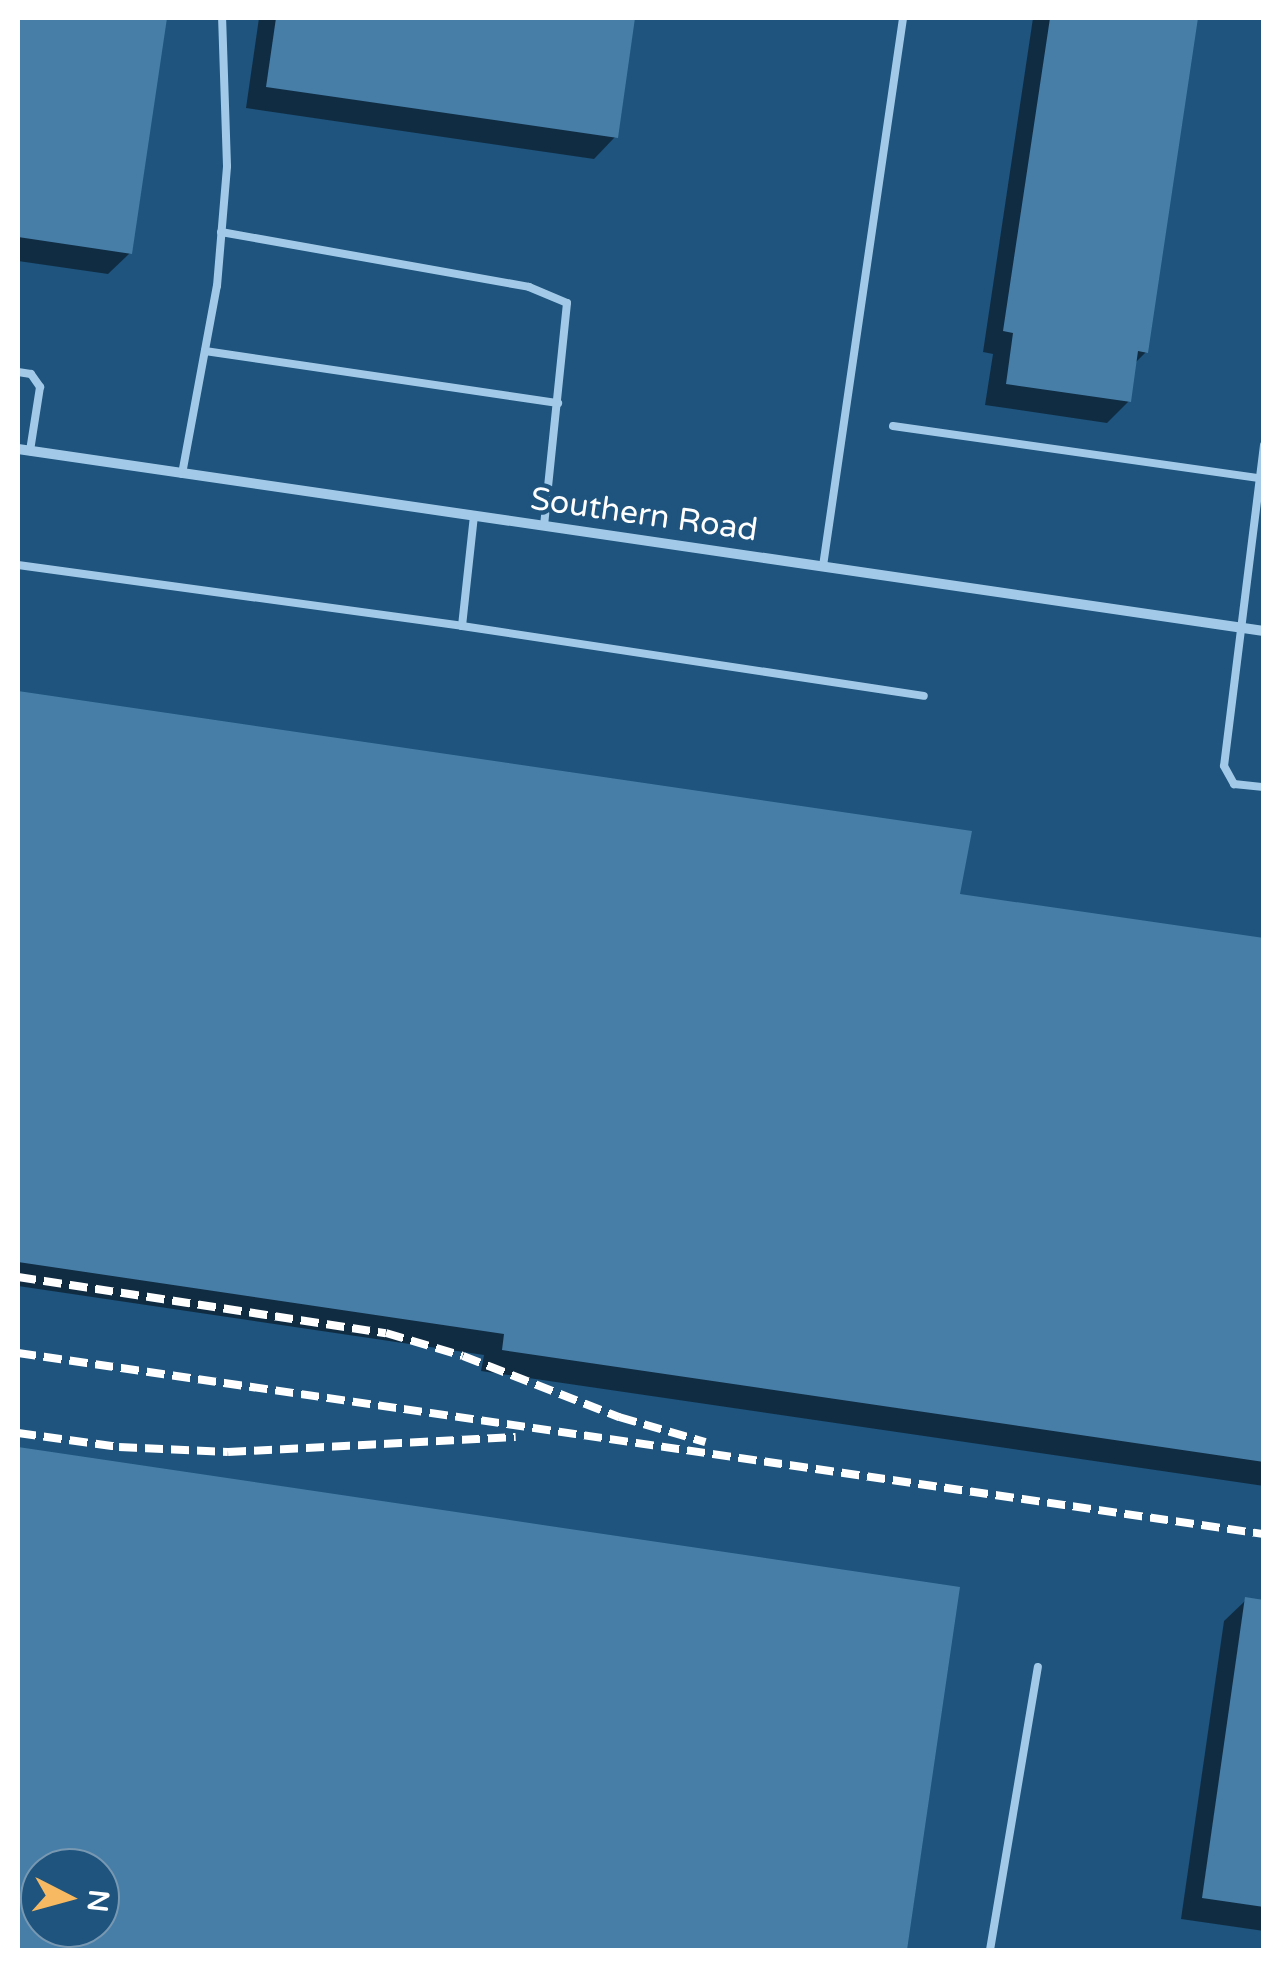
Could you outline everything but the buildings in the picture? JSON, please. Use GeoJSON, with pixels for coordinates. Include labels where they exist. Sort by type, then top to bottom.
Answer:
{"type":"FeatureCollection","features":[{"type":"Feature","properties":{"kind":"street","name":"Southern Road"},"geometry":{"type":"LineString","coordinates":[[18,450],[1264,631]]}},
{"type":"Feature","properties":{"kind":"lane"},"geometry":{"type":"LineString","coordinates":[[182,474],[205,351],[227,166],[222,18]]}},
{"type":"Feature","properties":{"kind":"lane"},"geometry":{"type":"LineString","coordinates":[[823,566],[904,18]]}},
{"type":"Feature","properties":{"kind":"lane"},"geometry":{"type":"LineString","coordinates":[[221,232],[529,287],[567,303],[544,526]]}},
{"type":"Feature","properties":{"kind":"lane"},"geometry":{"type":"LineString","coordinates":[[205,351],[558,403]]}},
{"type":"Feature","properties":{"kind":"lane"},"geometry":{"type":"LineString","coordinates":[[18,372],[31,374],[40,388],[30,451]]}},
{"type":"Feature","properties":{"kind":"lane"},"geometry":{"type":"LineString","coordinates":[[893,426],[1261,479]]}},
{"type":"Feature","properties":{"kind":"lane"},"geometry":{"type":"LineString","coordinates":[[1264,445],[1238,627],[1224,766],[1234,784],[1264,787]]}},
{"type":"Feature","properties":{"kind":"lane"},"geometry":{"type":"LineString","coordinates":[[462,626],[474,516]]}},
{"type":"Feature","properties":{"kind":"lane"},"geometry":{"type":"LineString","coordinates":[[18,566],[462,626],[924,696]]}},
{"type":"Feature","properties":{"kind":"lane"},"geometry":{"type":"LineString","coordinates":[[990,1950],[1038,1667]]}},
{"type":"Feature","properties":{"kind":"railway"},"geometry":{"type":"LineString","coordinates":[[18,1277],[386,1333],[463,1356],[619,1417],[705,1442]]}},
{"type":"Feature","properties":{"kind":"railway"},"geometry":{"type":"LineString","coordinates":[[18,1353],[1264,1534]]}},
{"type":"Feature","properties":{"kind":"railway"},"geometry":{"type":"LineString","coordinates":[[18,1433],[119,1447],[228,1452],[516,1437]]}}]}
